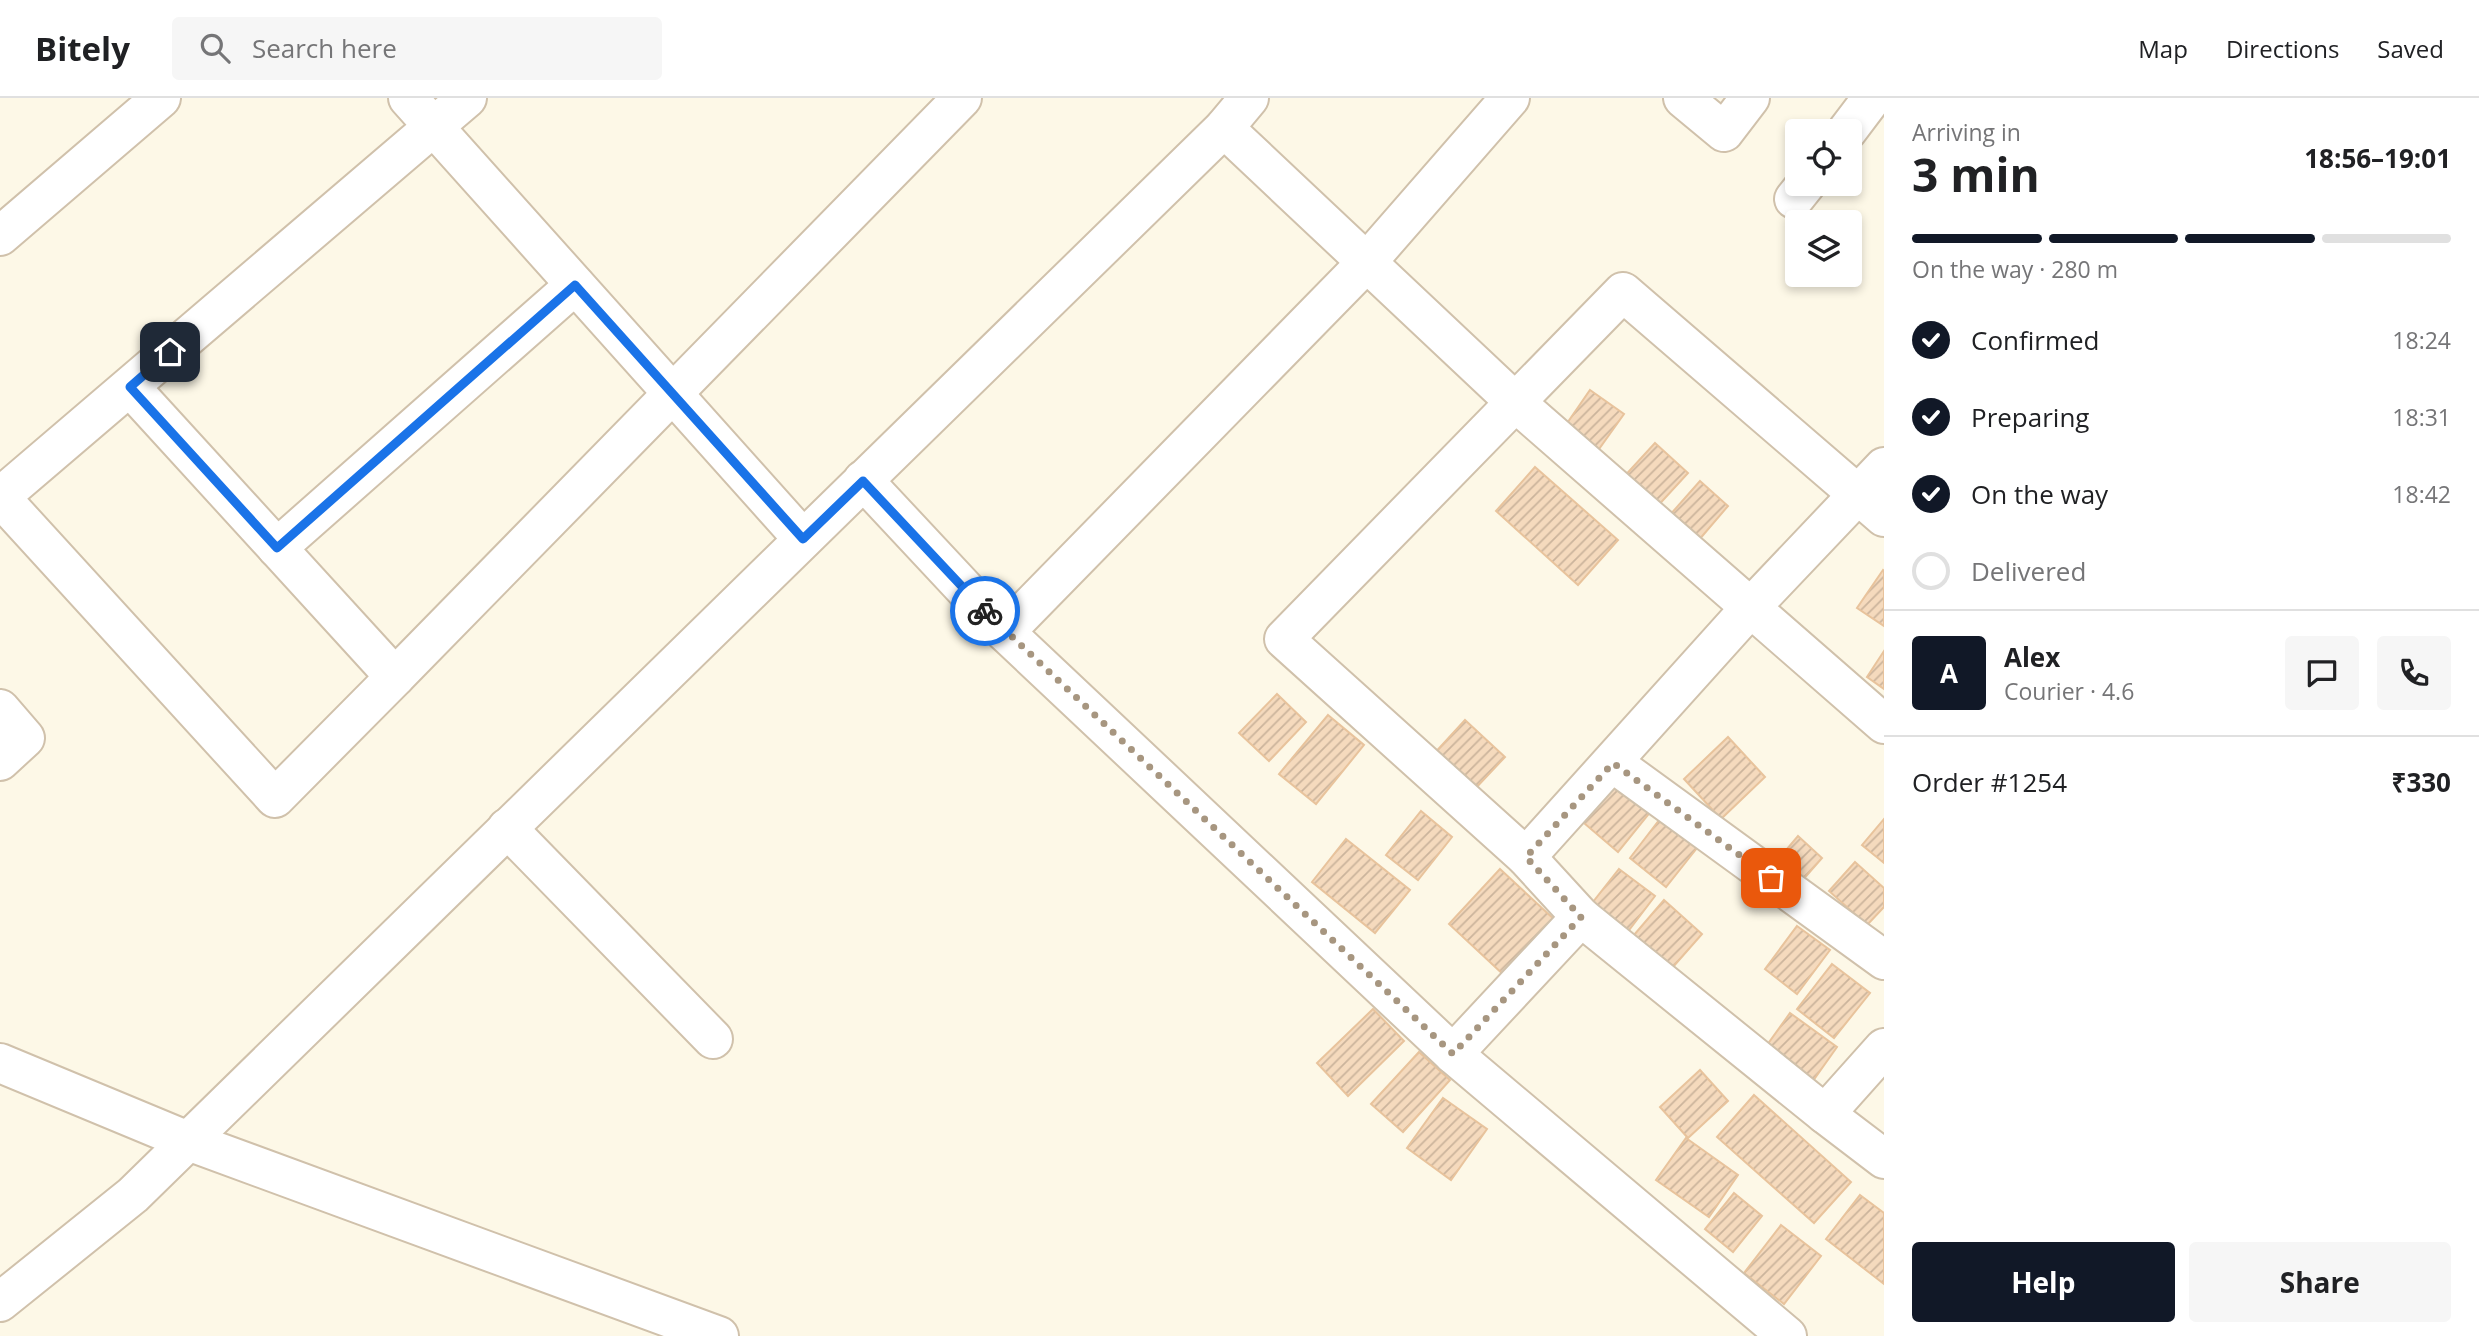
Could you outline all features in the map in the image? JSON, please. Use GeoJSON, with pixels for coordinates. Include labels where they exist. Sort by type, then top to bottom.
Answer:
{"type":"FeatureCollection","features":[{"type":"Feature","properties":{"kind":"street"},"geometry":{"type":"LineString","coordinates":[[0,236],[161,98]]}},
{"type":"Feature","properties":{"kind":"street"},"geometry":{"type":"LineString","coordinates":[[408,98],[433,130],[803,539]]}},
{"type":"Feature","properties":{"kind":"street"},"geometry":{"type":"LineString","coordinates":[[467,98],[433,130],[0,497],[275,799],[673,393],[950,102]]}},
{"type":"Feature","properties":{"kind":"street"},"geometry":{"type":"LineString","coordinates":[[0,1302],[132,1195],[1224,128],[1249,98]]}},
{"type":"Feature","properties":{"kind":"street"},"geometry":{"type":"LineString","coordinates":[[1005,632],[1366,262],[1510,98]]}},
{"type":"Feature","properties":{"kind":"street"},"geometry":{"type":"LineString","coordinates":[[1682,98],[1724,132],[1751,98]]}},
{"type":"Feature","properties":{"kind":"street"},"geometry":{"type":"LineString","coordinates":[[1856,119],[1872,98]]}},
{"type":"Feature","properties":{"kind":"street"},"geometry":{"type":"LineString","coordinates":[[1224,128],[1514,401],[1884,724]]}},
{"type":"Feature","properties":{"kind":"street"},"geometry":{"type":"LineString","coordinates":[[277,548],[575,285]]}},
{"type":"Feature","properties":{"kind":"street"},"geometry":{"type":"LineString","coordinates":[[1870,505],[1623,292],[1284,639],[1526,857],[1581,917],[1884,1159]]}},
{"type":"Feature","properties":{"kind":"street"},"geometry":{"type":"LineString","coordinates":[[130,387],[395,677]]}},
{"type":"Feature","properties":{"kind":"street"},"geometry":{"type":"LineString","coordinates":[[1526,857],[1752,606],[1870,505],[1884,467]]}},
{"type":"Feature","properties":{"kind":"street"},"geometry":{"type":"LineString","coordinates":[[863,481],[1005,632],[1453,1054],[1787,1336]]}},
{"type":"Feature","properties":{"kind":"street"},"geometry":{"type":"LineString","coordinates":[[0,709],[25,738],[0,761]]}},
{"type":"Feature","properties":{"kind":"street"},"geometry":{"type":"LineString","coordinates":[[1613,763],[1884,960]]}},
{"type":"Feature","properties":{"kind":"street"},"geometry":{"type":"LineString","coordinates":[[507,828],[713,1039]]}},
{"type":"Feature","properties":{"kind":"street"},"geometry":{"type":"LineString","coordinates":[[1453,1054],[1581,917]]}},
{"type":"Feature","properties":{"kind":"street"},"geometry":{"type":"LineString","coordinates":[[1825,1114],[1884,1048]]}},
{"type":"Feature","properties":{"kind":"street"},"geometry":{"type":"LineString","coordinates":[[0,1063],[188,1141],[719,1336]]}},
{"type":"Feature","properties":{"kind":"building"},"geometry":{"type":"Polygon","coordinates":[[[1590,390],[1624,414],[1594,456],[1561,432],[1590,390]]]}},
{"type":"Feature","properties":{"kind":"building"},"geometry":{"type":"Polygon","coordinates":[[[1655,443],[1688,473],[1654,510],[1621,480],[1655,443]]]}},
{"type":"Feature","properties":{"kind":"building"},"geometry":{"type":"Polygon","coordinates":[[[1535,467],[1618,540],[1578,585],[1496,511],[1535,467]]]}},
{"type":"Feature","properties":{"kind":"building"},"geometry":{"type":"Polygon","coordinates":[[[1700,481],[1728,506],[1698,541],[1669,516],[1700,481]]]}},
{"type":"Feature","properties":{"kind":"building"},"geometry":{"type":"Polygon","coordinates":[[[1884,571],[1884,626],[1857,608],[1884,571]]]}},
{"type":"Feature","properties":{"kind":"building"},"geometry":{"type":"Polygon","coordinates":[[[1884,651],[1884,689],[1867,677],[1884,651]]]}},
{"type":"Feature","properties":{"kind":"building"},"geometry":{"type":"Polygon","coordinates":[[[1277,694],[1306,722],[1269,761],[1239,733],[1277,694]]]}},
{"type":"Feature","properties":{"kind":"building"},"geometry":{"type":"Polygon","coordinates":[[[1328,715],[1364,745],[1316,804],[1279,774],[1328,715]]]}},
{"type":"Feature","properties":{"kind":"building"},"geometry":{"type":"Polygon","coordinates":[[[1465,720],[1505,757],[1472,792],[1432,756],[1465,720]]]}},
{"type":"Feature","properties":{"kind":"building"},"geometry":{"type":"Polygon","coordinates":[[[1728,737],[1765,777],[1721,819],[1684,779],[1728,737]]]}},
{"type":"Feature","properties":{"kind":"building"},"geometry":{"type":"Polygon","coordinates":[[[1612,777],[1652,810],[1618,852],[1578,818],[1612,777]]]}},
{"type":"Feature","properties":{"kind":"building"},"geometry":{"type":"Polygon","coordinates":[[[1421,811],[1452,837],[1418,880],[1386,855],[1421,811]]]}},
{"type":"Feature","properties":{"kind":"building"},"geometry":{"type":"Polygon","coordinates":[[[1660,819],[1697,848],[1666,887],[1630,858],[1660,819]]]}},
{"type":"Feature","properties":{"kind":"building"},"geometry":{"type":"Polygon","coordinates":[[[1884,819],[1884,863],[1862,845],[1884,819]]]}},
{"type":"Feature","properties":{"kind":"building"},"geometry":{"type":"Polygon","coordinates":[[[1798,836],[1822,858],[1800,883],[1776,862],[1798,836]]]}},
{"type":"Feature","properties":{"kind":"building"},"geometry":{"type":"Polygon","coordinates":[[[1346,839],[1410,890],[1375,933],[1312,882],[1346,839]]]}},
{"type":"Feature","properties":{"kind":"building"},"geometry":{"type":"Polygon","coordinates":[[[1855,862],[1884,888],[1884,907],[1867,925],[1829,891],[1855,862]]]}},
{"type":"Feature","properties":{"kind":"building"},"geometry":{"type":"Polygon","coordinates":[[[1500,869],[1557,922],[1506,977],[1449,924],[1500,869]]]}},
{"type":"Feature","properties":{"kind":"building"},"geometry":{"type":"Polygon","coordinates":[[[1619,869],[1655,896],[1626,934],[1589,907],[1619,869]]]}},
{"type":"Feature","properties":{"kind":"building"},"geometry":{"type":"Polygon","coordinates":[[[1664,900],[1702,934],[1665,976],[1628,942],[1664,900]]]}},
{"type":"Feature","properties":{"kind":"building"},"geometry":{"type":"Polygon","coordinates":[[[1797,926],[1830,950],[1797,994],[1765,969],[1797,926]]]}},
{"type":"Feature","properties":{"kind":"building"},"geometry":{"type":"Polygon","coordinates":[[[1832,964],[1870,993],[1834,1038],[1797,1009],[1832,964]]]}},
{"type":"Feature","properties":{"kind":"building"},"geometry":{"type":"Polygon","coordinates":[[[1373,1009],[1404,1041],[1348,1096],[1317,1063],[1373,1009]]]}},
{"type":"Feature","properties":{"kind":"building"},"geometry":{"type":"Polygon","coordinates":[[[1790,1013],[1837,1047],[1810,1085],[1762,1052],[1790,1013]]]}},
{"type":"Feature","properties":{"kind":"building"},"geometry":{"type":"Polygon","coordinates":[[[1419,1052],[1450,1080],[1403,1132],[1371,1104],[1419,1052]]]}},
{"type":"Feature","properties":{"kind":"building"},"geometry":{"type":"Polygon","coordinates":[[[1700,1070],[1728,1101],[1688,1138],[1660,1107],[1700,1070]]]}},
{"type":"Feature","properties":{"kind":"building"},"geometry":{"type":"Polygon","coordinates":[[[1754,1095],[1851,1182],[1814,1223],[1717,1137],[1754,1095]]]}},
{"type":"Feature","properties":{"kind":"building"},"geometry":{"type":"Polygon","coordinates":[[[1443,1098],[1487,1129],[1451,1180],[1407,1148],[1443,1098]]]}},
{"type":"Feature","properties":{"kind":"building"},"geometry":{"type":"Polygon","coordinates":[[[1686,1138],[1738,1175],[1709,1217],[1656,1180],[1686,1138]]]}},
{"type":"Feature","properties":{"kind":"building"},"geometry":{"type":"Polygon","coordinates":[[[1734,1193],[1762,1216],[1733,1252],[1705,1229],[1734,1193]]]}},
{"type":"Feature","properties":{"kind":"building"},"geometry":{"type":"Polygon","coordinates":[[[1860,1195],[1884,1213],[1884,1284],[1826,1239],[1860,1195]]]}},
{"type":"Feature","properties":{"kind":"building"},"geometry":{"type":"Polygon","coordinates":[[[1781,1225],[1821,1256],[1784,1304],[1744,1273],[1781,1225]]]}},
{"type":"Feature","properties":{"kind":"way so far"},"geometry":{"type":"LineString","coordinates":[[985,611],[1453,1054],[1581,917],[1526,857],[1613,763],[1771,878]]}},
{"type":"Feature","properties":{"kind":"route"},"geometry":{"type":"LineString","coordinates":[[170,352],[130,387],[277,548],[575,285],[803,539],[863,481],[985,611]]}}]}
